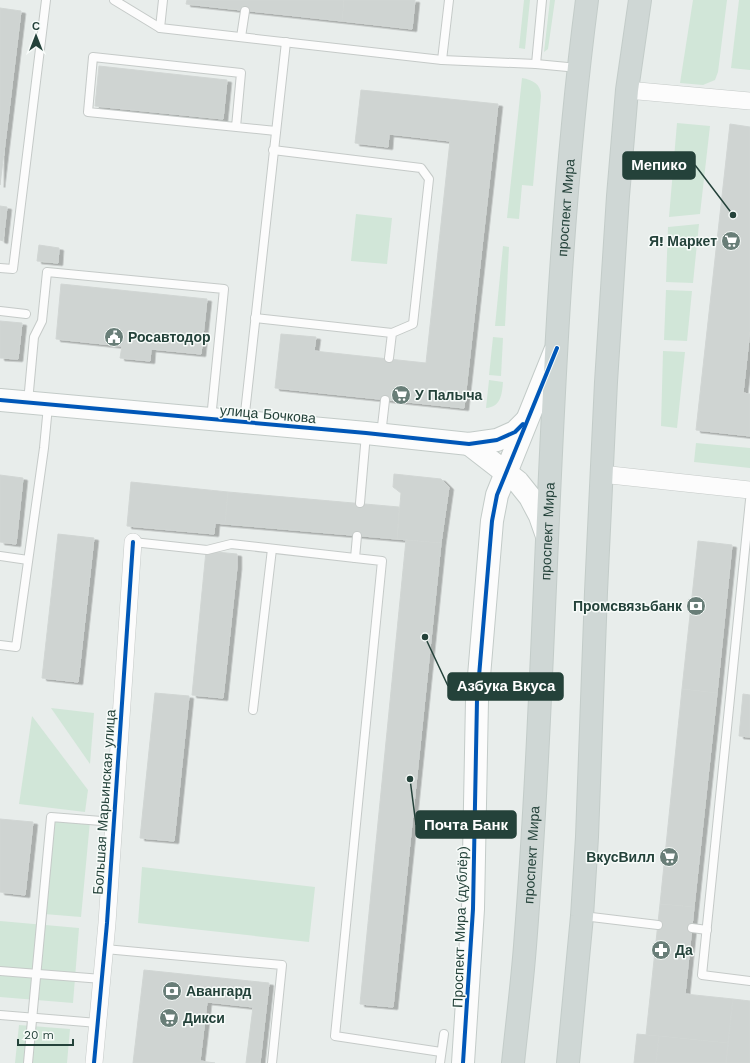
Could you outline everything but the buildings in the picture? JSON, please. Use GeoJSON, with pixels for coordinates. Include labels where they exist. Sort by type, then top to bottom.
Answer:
{"type":"FeatureCollection","features":[{"type":"Feature","properties":{"kind":"main road","name":"проспект Мира"},"geometry":{"type":"LineString","coordinates":[[513,1063],[525,948],[535,801],[564,214],[578,68],[587,0]]}},
{"type":"Feature","properties":{"kind":"main road"},"geometry":{"type":"LineString","coordinates":[[568,1063],[582,916],[606,374],[627,90],[640,0]]}},
{"type":"Feature","properties":{"kind":"street"},"geometry":{"type":"LineString","coordinates":[[627,90],[750,101]]}},
{"type":"Feature","properties":{"kind":"street","name":"Проспект Мира (дублёр)"},"geometry":{"type":"LineString","coordinates":[[463,1063],[473,909],[477,700],[492,521],[497,495],[505,473],[557,348]]}},
{"type":"Feature","properties":{"kind":"street","name":"улица Бочкова"},"geometry":{"type":"LineString","coordinates":[[0,400],[469,444],[497,440],[515,432],[527,420]]}},
{"type":"Feature","properties":{"kind":"street"},"geometry":{"type":"LineString","coordinates":[[469,444],[518,482],[530,497],[540,516],[547,536]]}},
{"type":"Feature","properties":{"kind":"street"},"geometry":{"type":"LineString","coordinates":[[601,474],[750,490]]}},
{"type":"Feature","properties":{"kind":"street","name":"Большая Марьинская улица"},"geometry":{"type":"LineString","coordinates":[[94,1063],[105,950],[133,542]]}},
{"type":"Feature","properties":{"kind":"lane"},"geometry":{"type":"LineString","coordinates":[[0,268],[13,269],[46,0]]}},
{"type":"Feature","properties":{"kind":"lane"},"geometry":{"type":"LineString","coordinates":[[114,0],[160,28],[442,60],[536,64],[578,68]]}},
{"type":"Feature","properties":{"kind":"lane"},"geometry":{"type":"LineString","coordinates":[[160,28],[163,0]]}},
{"type":"Feature","properties":{"kind":"lane"},"geometry":{"type":"LineString","coordinates":[[442,60],[449,0]]}},
{"type":"Feature","properties":{"kind":"lane"},"geometry":{"type":"LineString","coordinates":[[536,64],[542,0]]}},
{"type":"Feature","properties":{"kind":"lane"},"geometry":{"type":"LineString","coordinates":[[241,37],[245,11]]}},
{"type":"Feature","properties":{"kind":"lane"},"geometry":{"type":"LineString","coordinates":[[244,423],[286,42]]}},
{"type":"Feature","properties":{"kind":"lane"},"geometry":{"type":"LineString","coordinates":[[236,127],[242,73],[94,57],[88,112],[236,127],[276,131]]}},
{"type":"Feature","properties":{"kind":"lane"},"geometry":{"type":"LineString","coordinates":[[255,318],[392,333],[413,324],[429,179],[422,168],[274,150]]}},
{"type":"Feature","properties":{"kind":"lane"},"geometry":{"type":"LineString","coordinates":[[0,645],[16,647],[44,448],[38,404],[34,337],[42,321],[47,272],[224,290],[211,420]]}},
{"type":"Feature","properties":{"kind":"lane"},"geometry":{"type":"LineString","coordinates":[[0,311],[26,314]]}},
{"type":"Feature","properties":{"kind":"lane"},"geometry":{"type":"LineString","coordinates":[[389,358],[392,333]]}},
{"type":"Feature","properties":{"kind":"lane"},"geometry":{"type":"LineString","coordinates":[[360,503],[374,434],[385,400]]}},
{"type":"Feature","properties":{"kind":"lane"},"geometry":{"type":"LineString","coordinates":[[750,500],[702,975],[750,981]]}},
{"type":"Feature","properties":{"kind":"lane"},"geometry":{"type":"LineString","coordinates":[[355,558],[357,536]]}},
{"type":"Feature","properties":{"kind":"lane"},"geometry":{"type":"LineString","coordinates":[[133,542],[207,550],[231,544],[382,561],[335,1036],[441,1052]]}},
{"type":"Feature","properties":{"kind":"lane"},"geometry":{"type":"LineString","coordinates":[[253,710],[272,549]]}},
{"type":"Feature","properties":{"kind":"lane"},"geometry":{"type":"LineString","coordinates":[[0,556],[28,560]]}},
{"type":"Feature","properties":{"kind":"lane"},"geometry":{"type":"LineString","coordinates":[[28,1063],[51,817],[114,822]]}},
{"type":"Feature","properties":{"kind":"lane"},"geometry":{"type":"LineString","coordinates":[[582,916],[658,926]]}},
{"type":"Feature","properties":{"kind":"lane"},"geometry":{"type":"LineString","coordinates":[[692,928],[707,930]]}},
{"type":"Feature","properties":{"kind":"lane"},"geometry":{"type":"LineString","coordinates":[[105,950],[282,965],[272,1063]]}},
{"type":"Feature","properties":{"kind":"lane"},"geometry":{"type":"LineString","coordinates":[[0,971],[102,979]]}},
{"type":"Feature","properties":{"kind":"lane"},"geometry":{"type":"LineString","coordinates":[[0,1015],[98,1023]]}},
{"type":"Feature","properties":{"kind":"lane"},"geometry":{"type":"LineString","coordinates":[[440,1063],[444,1034]]}},
{"type":"Feature","properties":{"kind":"green space"},"geometry":{"type":"Polygon","coordinates":[[[524,0],[530,0],[525,49],[519,48],[524,0]]]}},
{"type":"Feature","properties":{"kind":"green space"},"geometry":{"type":"Polygon","coordinates":[[[550,0],[555,0],[548,49],[544,52],[550,0]]]}},
{"type":"Feature","properties":{"kind":"green space"},"geometry":{"type":"Polygon","coordinates":[[[693,0],[727,0],[718,72],[715,80],[703,85],[680,83],[693,0]]]}},
{"type":"Feature","properties":{"kind":"green space"},"geometry":{"type":"Polygon","coordinates":[[[739,0],[750,0],[750,70],[731,68],[739,0]]]}},
{"type":"Feature","properties":{"kind":"green space"},"geometry":{"type":"Polygon","coordinates":[[[522,78],[536,83],[540,88],[541,96],[533,186],[522,185],[519,219],[507,218],[522,78]]]}},
{"type":"Feature","properties":{"kind":"green space"},"geometry":{"type":"Polygon","coordinates":[[[677,123],[710,126],[700,214],[669,217],[677,123]]]}},
{"type":"Feature","properties":{"kind":"green space"},"geometry":{"type":"Polygon","coordinates":[[[356,214],[392,218],[387,264],[351,261],[356,214]]]}},
{"type":"Feature","properties":{"kind":"green space"},"geometry":{"type":"Polygon","coordinates":[[[699,224],[693,283],[666,282],[668,227],[699,224]]]}},
{"type":"Feature","properties":{"kind":"green space"},"geometry":{"type":"Polygon","coordinates":[[[503,246],[509,247],[505,326],[495,326],[503,246]]]}},
{"type":"Feature","properties":{"kind":"green space"},"geometry":{"type":"Polygon","coordinates":[[[666,290],[692,291],[687,341],[664,340],[666,290]]]}},
{"type":"Feature","properties":{"kind":"green space"},"geometry":{"type":"Polygon","coordinates":[[[493,337],[503,338],[501,376],[489,375],[493,337]]]}},
{"type":"Feature","properties":{"kind":"green space"},"geometry":{"type":"Polygon","coordinates":[[[663,351],[685,352],[677,428],[661,426],[663,351]]]}},
{"type":"Feature","properties":{"kind":"green space"},"geometry":{"type":"Polygon","coordinates":[[[489,380],[503,382],[503,387],[498,402],[491,407],[486,408],[489,380]]]}},
{"type":"Feature","properties":{"kind":"green space"},"geometry":{"type":"Polygon","coordinates":[[[696,443],[750,448],[750,468],[694,462],[696,443]]]}},
{"type":"Feature","properties":{"kind":"green space"},"geometry":{"type":"Polygon","coordinates":[[[51,708],[94,713],[90,764],[51,708]]]}},
{"type":"Feature","properties":{"kind":"green space"},"geometry":{"type":"Polygon","coordinates":[[[32,716],[88,790],[85,812],[19,804],[32,716]]]}},
{"type":"Feature","properties":{"kind":"green space"},"geometry":{"type":"Polygon","coordinates":[[[53,818],[90,821],[81,917],[44,914],[53,818]]]}},
{"type":"Feature","properties":{"kind":"green space"},"geometry":{"type":"Polygon","coordinates":[[[142,867],[315,887],[309,942],[138,923],[142,867]]]}},
{"type":"Feature","properties":{"kind":"green space"},"geometry":{"type":"Polygon","coordinates":[[[0,921],[79,928],[73,1003],[0,997],[0,921]]]}},
{"type":"Feature","properties":{"kind":"green space"},"geometry":{"type":"Polygon","coordinates":[[[19,1025],[70,1029],[67,1063],[15,1063],[19,1025]]]}},
{"type":"Feature","properties":{"kind":"cycle path"},"geometry":{"type":"LineString","coordinates":[[463,1063],[473,909],[477,700],[492,521],[497,495],[557,348]]}},
{"type":"Feature","properties":{"kind":"cycle path"},"geometry":{"type":"LineString","coordinates":[[0,400],[366,433],[469,444],[497,440],[515,432],[523,424]]}},
{"type":"Feature","properties":{"kind":"cycle path"},"geometry":{"type":"LineString","coordinates":[[94,1063],[107,923],[133,542]]}},
{"type":"Feature","properties":{"kind":"place","name":"Мепико"},"geometry":{"type":"Point","coordinates":[733,215]}},
{"type":"Feature","properties":{"kind":"place","name":"Я! Маркет"},"geometry":{"type":"Point","coordinates":[731,241]}},
{"type":"Feature","properties":{"kind":"place","name":"Росавтодор"},"geometry":{"type":"Point","coordinates":[114,337]}},
{"type":"Feature","properties":{"kind":"place","name":"У Палыча"},"geometry":{"type":"Point","coordinates":[401,395]}},
{"type":"Feature","properties":{"kind":"place","name":"Промсвязьбанк"},"geometry":{"type":"Point","coordinates":[696,606]}},
{"type":"Feature","properties":{"kind":"place","name":"Азбука Вкуса"},"geometry":{"type":"Point","coordinates":[425,637]}},
{"type":"Feature","properties":{"kind":"place","name":"Почта Банк"},"geometry":{"type":"Point","coordinates":[410,779]}},
{"type":"Feature","properties":{"kind":"place","name":"ВкусВилл"},"geometry":{"type":"Point","coordinates":[669,857]}},
{"type":"Feature","properties":{"kind":"place","name":"Да"},"geometry":{"type":"Point","coordinates":[661,950]}},
{"type":"Feature","properties":{"kind":"place","name":"Авангард"},"geometry":{"type":"Point","coordinates":[172,991]}},
{"type":"Feature","properties":{"kind":"place","name":"Дикси"},"geometry":{"type":"Point","coordinates":[169,1018]}}]}
